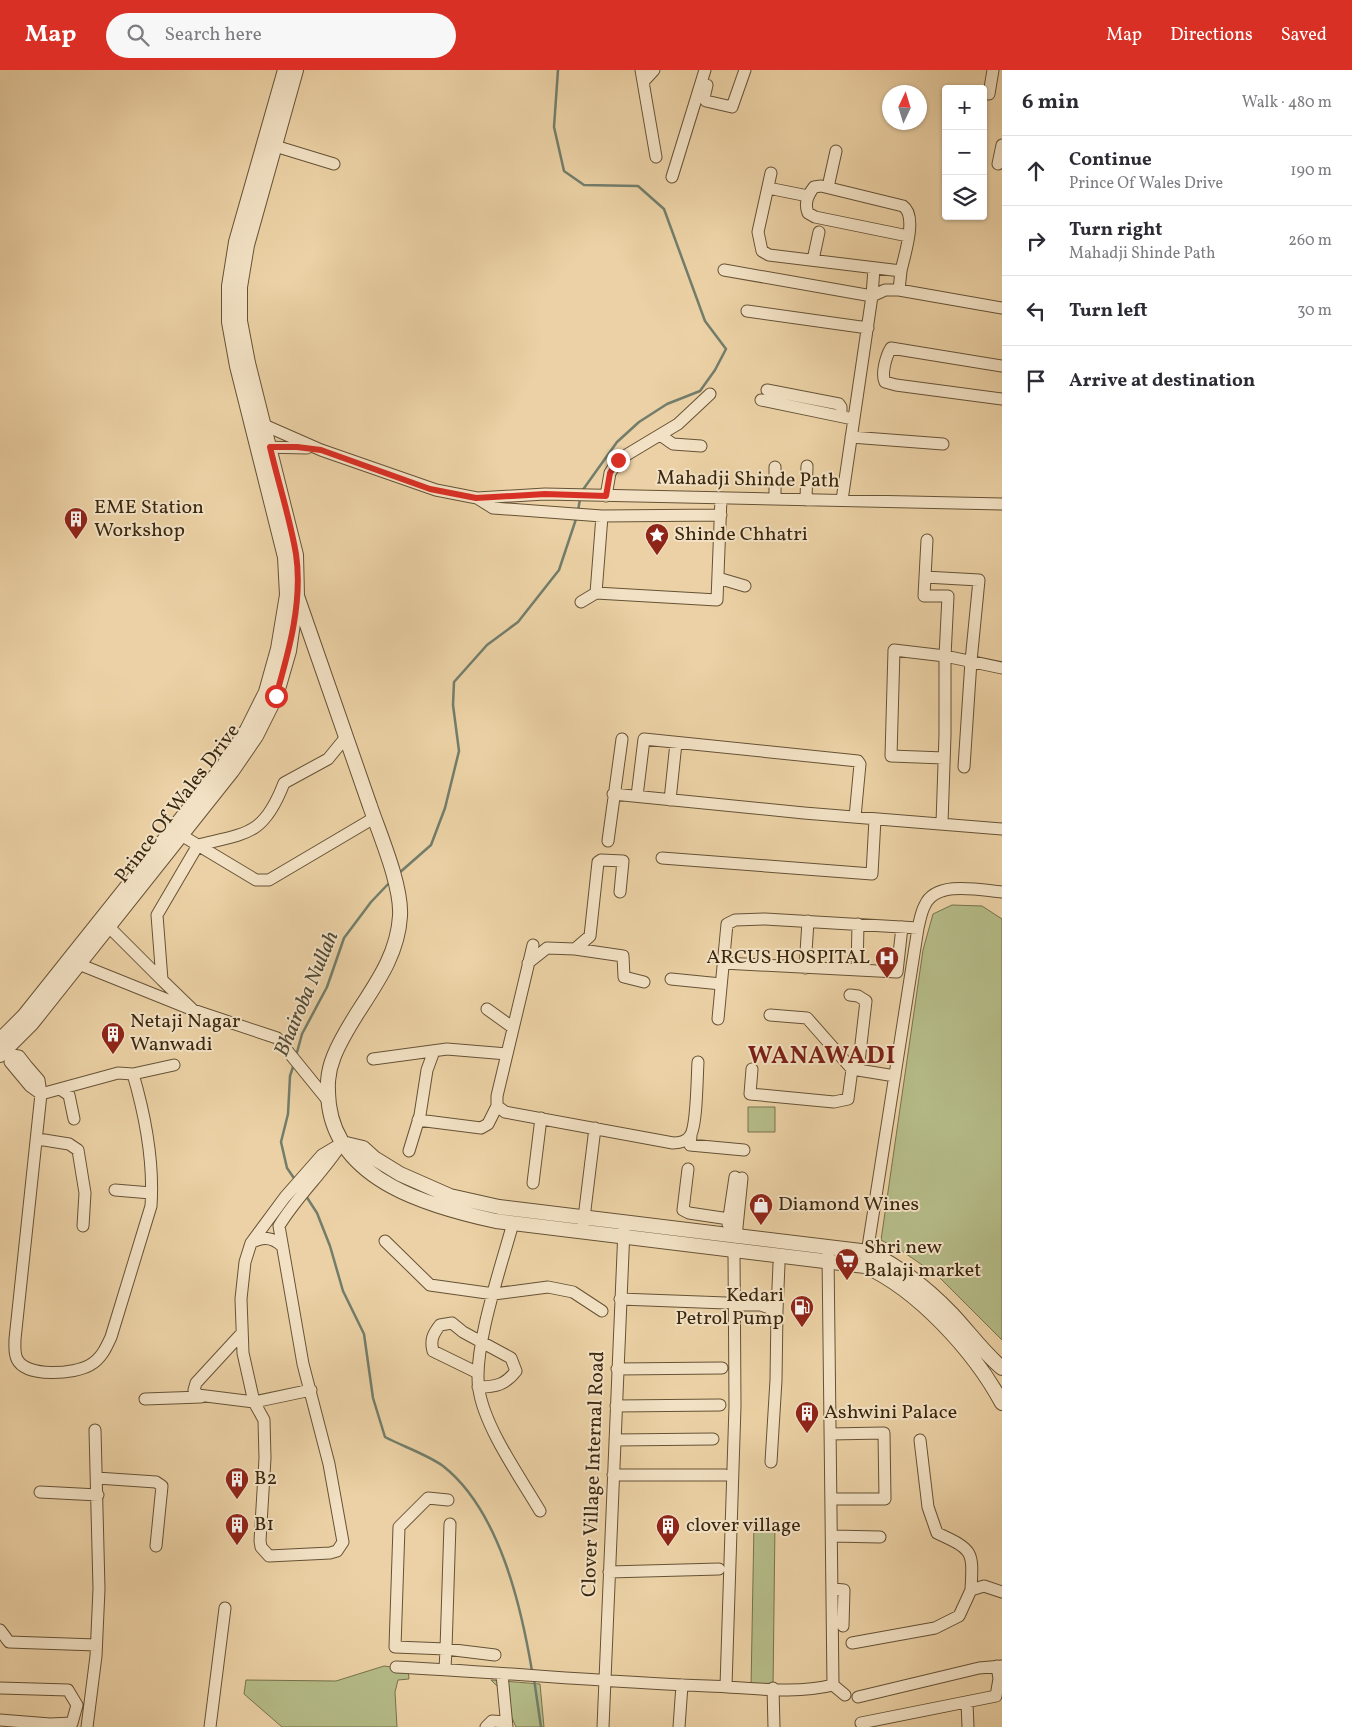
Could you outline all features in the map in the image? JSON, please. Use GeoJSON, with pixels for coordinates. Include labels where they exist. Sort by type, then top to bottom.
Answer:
{"type":"FeatureCollection","features":[{"type":"Feature","properties":{"kind":"street","name":"Prince Of Wales Drive"},"geometry":{"type":"LineString","coordinates":[[259,426],[237,366],[229,322],[229,286],[236,242],[285,70]]}},
{"type":"Feature","properties":{"kind":"street","name":"Prince Of Wales Drive"},"geometry":{"type":"LineString","coordinates":[[73,962],[108,926],[232,771],[256,736],[276,696],[289,651],[296,555],[259,426],[240,321],[240,287],[246,244],[296,70]]}},
{"type":"Feature","properties":{"kind":"street"},"geometry":{"type":"LineString","coordinates":[[641,70],[656,157]]}},
{"type":"Feature","properties":{"kind":"street"},"geometry":{"type":"LineString","coordinates":[[644,82],[654,70]]}},
{"type":"Feature","properties":{"kind":"street"},"geometry":{"type":"LineString","coordinates":[[672,177],[704,70]]}},
{"type":"Feature","properties":{"kind":"street"},"geometry":{"type":"LineString","coordinates":[[712,70],[704,98],[706,101],[732,107],[745,70]]}},
{"type":"Feature","properties":{"kind":"street"},"geometry":{"type":"LineString","coordinates":[[989,94],[993,70]]}},
{"type":"Feature","properties":{"kind":"street"},"geometry":{"type":"LineString","coordinates":[[998,164],[1002,145]]}},
{"type":"Feature","properties":{"kind":"street"},"geometry":{"type":"LineString","coordinates":[[275,146],[334,164]]}},
{"type":"Feature","properties":{"kind":"street"},"geometry":{"type":"LineString","coordinates":[[828,187],[836,152]]}},
{"type":"Feature","properties":{"kind":"street"},"geometry":{"type":"LineString","coordinates":[[771,172],[758,232],[762,251],[769,255],[901,271]]}},
{"type":"Feature","properties":{"kind":"street"},"geometry":{"type":"LineString","coordinates":[[898,290],[908,236],[910,217],[908,210],[903,206],[828,187],[814,187],[808,196],[806,207],[808,213],[815,217],[908,236]]}},
{"type":"Feature","properties":{"kind":"street"},"geometry":{"type":"LineString","coordinates":[[768,188],[808,196]]}},
{"type":"Feature","properties":{"kind":"street"},"geometry":{"type":"LineString","coordinates":[[813,260],[819,232]]}},
{"type":"Feature","properties":{"kind":"street"},"geometry":{"type":"LineString","coordinates":[[842,500],[853,419],[875,295],[874,268]]}},
{"type":"Feature","properties":{"kind":"street"},"geometry":{"type":"LineString","coordinates":[[724,270],[875,295],[885,290],[898,290],[1002,308]]}},
{"type":"Feature","properties":{"kind":"street"},"geometry":{"type":"LineString","coordinates":[[747,311],[868,328]]}},
{"type":"Feature","properties":{"kind":"street"},"geometry":{"type":"LineString","coordinates":[[1002,366],[891,348],[883,378],[885,382],[896,385],[1002,398]]}},
{"type":"Feature","properties":{"kind":"street"},"geometry":{"type":"LineString","coordinates":[[601,496],[610,473],[618,460],[678,424],[710,394]]}},
{"type":"Feature","properties":{"kind":"street"},"geometry":{"type":"LineString","coordinates":[[764,395],[853,419]]}},
{"type":"Feature","properties":{"kind":"street","name":"Mahadji Shinde Path"},"geometry":{"type":"LineString","coordinates":[[259,426],[430,489],[476,498],[545,494],[1002,504]]}},
{"type":"Feature","properties":{"kind":"street"},"geometry":{"type":"LineString","coordinates":[[660,435],[673,444],[701,446]]}},
{"type":"Feature","properties":{"kind":"street"},"geometry":{"type":"LineString","coordinates":[[851,437],[943,444]]}},
{"type":"Feature","properties":{"kind":"street","name":"Mahadji Shinde Path"},"geometry":{"type":"LineString","coordinates":[[264,447],[297,447],[321,450]]}},
{"type":"Feature","properties":{"kind":"street"},"geometry":{"type":"LineString","coordinates":[[806,500],[807,466]]}},
{"type":"Feature","properties":{"kind":"street"},"geometry":{"type":"LineString","coordinates":[[775,467],[776,499]]}},
{"type":"Feature","properties":{"kind":"street"},"geometry":{"type":"LineString","coordinates":[[476,498],[492,508],[602,516],[721,515]]}},
{"type":"Feature","properties":{"kind":"street"},"geometry":{"type":"LineString","coordinates":[[581,602],[596,593],[717,600],[721,498]]}},
{"type":"Feature","properties":{"kind":"street"},"geometry":{"type":"LineString","coordinates":[[596,593],[602,516]]}},
{"type":"Feature","properties":{"kind":"street"},"geometry":{"type":"LineString","coordinates":[[927,540],[924,596],[948,596],[942,824]]}},
{"type":"Feature","properties":{"kind":"street"},"geometry":{"type":"LineString","coordinates":[[925,577],[979,580],[964,767]]}},
{"type":"Feature","properties":{"kind":"street"},"geometry":{"type":"LineString","coordinates":[[718,578],[745,586]]}},
{"type":"Feature","properties":{"kind":"street","name":"Prince Of Wales Drive"},"geometry":{"type":"LineString","coordinates":[[3,1048],[32,1023],[73,962],[224,765],[247,730],[266,692],[292,596]]}},
{"type":"Feature","properties":{"kind":"street"},"geometry":{"type":"LineString","coordinates":[[292,596],[346,737],[374,818],[398,897],[400,916],[393,948],[379,982],[334,1056],[326,1083],[331,1116],[342,1143],[365,1169],[394,1187],[445,1210],[513,1223],[583,1225]]}},
{"type":"Feature","properties":{"kind":"street"},"geometry":{"type":"LineString","coordinates":[[944,758],[891,756],[894,650],[945,656],[1002,668]]}},
{"type":"Feature","properties":{"kind":"street"},"geometry":{"type":"LineString","coordinates":[[162,980],[157,915],[198,845],[245,834],[263,822],[275,808],[284,783],[328,759],[346,737]]}},
{"type":"Feature","properties":{"kind":"street"},"geometry":{"type":"LineString","coordinates":[[608,841],[622,739]]}},
{"type":"Feature","properties":{"kind":"street"},"geometry":{"type":"LineString","coordinates":[[636,796],[644,740],[676,743],[858,761],[860,764],[855,817]]}},
{"type":"Feature","properties":{"kind":"street"},"geometry":{"type":"LineString","coordinates":[[670,800],[676,743]]}},
{"type":"Feature","properties":{"kind":"street"},"geometry":{"type":"LineString","coordinates":[[613,794],[1002,829]]}},
{"type":"Feature","properties":{"kind":"street"},"geometry":{"type":"LineString","coordinates":[[181,835],[256,880],[269,880],[374,818]]}},
{"type":"Feature","properties":{"kind":"street"},"geometry":{"type":"LineString","coordinates":[[662,858],[872,874],[875,818]]}},
{"type":"Feature","properties":{"kind":"street"},"geometry":{"type":"LineString","coordinates":[[575,949],[590,936],[598,862],[601,860],[623,861],[620,892]]}},
{"type":"Feature","properties":{"kind":"street"},"geometry":{"type":"LineString","coordinates":[[865,1266],[869,1252],[918,928],[925,903],[940,890],[963,889],[1002,892]]}},
{"type":"Feature","properties":{"kind":"street"},"geometry":{"type":"LineString","coordinates":[[718,1019],[727,924],[735,920],[918,928]]}},
{"type":"Feature","properties":{"kind":"street"},"geometry":{"type":"LineString","coordinates":[[804,968],[808,922]]}},
{"type":"Feature","properties":{"kind":"street"},"geometry":{"type":"LineString","coordinates":[[857,970],[858,924]]}},
{"type":"Feature","properties":{"kind":"street"},"geometry":{"type":"LineString","coordinates":[[108,926],[193,1010]]}},
{"type":"Feature","properties":{"kind":"street"},"geometry":{"type":"LineString","coordinates":[[723,963],[897,972],[902,927]]}},
{"type":"Feature","properties":{"kind":"street"},"geometry":{"type":"LineString","coordinates":[[418,1120],[481,1128],[488,1124],[497,1106],[497,1096],[506,1054],[533,945]]}},
{"type":"Feature","properties":{"kind":"street"},"geometry":{"type":"LineString","coordinates":[[528,962],[546,948],[575,949],[623,956],[624,977],[644,982]]}},
{"type":"Feature","properties":{"kind":"street"},"geometry":{"type":"LineString","coordinates":[[73,962],[193,1010],[277,1038],[329,1102]]}},
{"type":"Feature","properties":{"kind":"street"},"geometry":{"type":"LineString","coordinates":[[671,980],[721,984]]}},
{"type":"Feature","properties":{"kind":"street"},"geometry":{"type":"LineString","coordinates":[[752,1069],[750,1094],[834,1102],[848,1099],[866,1001],[858,996],[850,995]]}},
{"type":"Feature","properties":{"kind":"street"},"geometry":{"type":"LineString","coordinates":[[487,1009],[512,1028]]}},
{"type":"Feature","properties":{"kind":"street"},"geometry":{"type":"LineString","coordinates":[[770,1015],[807,1018],[855,1069],[895,1076]]}},
{"type":"Feature","properties":{"kind":"street"},"geometry":{"type":"LineString","coordinates":[[3,1048],[19,1056],[39,1080],[41,1094],[38,1139],[15,1339],[17,1360],[24,1367],[33,1371],[81,1370],[102,1356],[111,1337],[142,1239],[152,1193],[140,1099],[133,1074]]}},
{"type":"Feature","properties":{"kind":"street"},"geometry":{"type":"LineString","coordinates":[[373,1059],[459,1049],[506,1054]]}},
{"type":"Feature","properties":{"kind":"street"},"geometry":{"type":"LineString","coordinates":[[409,1151],[418,1120],[427,1070],[434,1051]]}},
{"type":"Feature","properties":{"kind":"street"},"geometry":{"type":"LineString","coordinates":[[698,1062],[694,1123],[690,1145],[744,1150]]}},
{"type":"Feature","properties":{"kind":"street"},"geometry":{"type":"LineString","coordinates":[[41,1094],[118,1073],[133,1074],[174,1065]]}},
{"type":"Feature","properties":{"kind":"street"},"geometry":{"type":"LineString","coordinates":[[60,1089],[69,1095],[74,1119]]}},
{"type":"Feature","properties":{"kind":"street"},"geometry":{"type":"LineString","coordinates":[[497,1106],[505,1112],[673,1143],[684,1142],[691,1136]]}},
{"type":"Feature","properties":{"kind":"street"},"geometry":{"type":"LineString","coordinates":[[533,1183],[541,1118]]}},
{"type":"Feature","properties":{"kind":"street"},"geometry":{"type":"LineString","coordinates":[[583,1225],[595,1128]]}},
{"type":"Feature","properties":{"kind":"street"},"geometry":{"type":"LineString","coordinates":[[38,1139],[69,1144],[78,1150],[85,1193],[83,1226]]}},
{"type":"Feature","properties":{"kind":"street"},"geometry":{"type":"LineString","coordinates":[[306,1181],[299,1198],[279,1226],[303,1364],[329,1464],[343,1542],[337,1551],[330,1553],[269,1556],[261,1547],[260,1541],[265,1458],[264,1420],[254,1402],[247,1378],[242,1334],[241,1298],[245,1262],[251,1243],[291,1189],[306,1181],[331,1160],[342,1143]]}},
{"type":"Feature","properties":{"kind":"street"},"geometry":{"type":"LineString","coordinates":[[342,1143],[363,1148],[374,1158],[400,1174],[450,1196],[583,1225],[624,1230],[732,1236],[828,1255],[865,1266],[903,1288],[941,1324],[975,1363],[1002,1402]]}},
{"type":"Feature","properties":{"kind":"street"},"geometry":{"type":"LineString","coordinates":[[688,1169],[683,1210],[689,1213],[729,1218]]}},
{"type":"Feature","properties":{"kind":"street"},"geometry":{"type":"LineString","coordinates":[[739,1178],[732,1236],[729,1218],[739,1178]]}},
{"type":"Feature","properties":{"kind":"street"},"geometry":{"type":"LineString","coordinates":[[115,1190],[152,1193]]}},
{"type":"Feature","properties":{"kind":"street"},"geometry":{"type":"LineString","coordinates":[[513,1223],[482,1342],[478,1387],[498,1439],[540,1511]]}},
{"type":"Feature","properties":{"kind":"street"},"geometry":{"type":"LineString","coordinates":[[624,1230],[734,1251],[828,1255],[869,1252],[887,1261],[912,1278],[951,1314],[1002,1368]]}},
{"type":"Feature","properties":{"kind":"street","name":"Clover Village Internal Road"},"geometry":{"type":"LineString","coordinates":[[603,1727],[624,1230]]}},
{"type":"Feature","properties":{"kind":"street"},"geometry":{"type":"LineString","coordinates":[[251,1243],[262,1238],[271,1238],[282,1246]]}},
{"type":"Feature","properties":{"kind":"street"},"geometry":{"type":"LineString","coordinates":[[384,1241],[430,1285],[494,1294],[548,1287],[573,1292],[602,1311]]}},
{"type":"Feature","properties":{"kind":"street"},"geometry":{"type":"LineString","coordinates":[[726,1686],[735,1406],[730,1304],[734,1251]]}},
{"type":"Feature","properties":{"kind":"street"},"geometry":{"type":"LineString","coordinates":[[828,1255],[833,1685]]}},
{"type":"Feature","properties":{"kind":"street"},"geometry":{"type":"LineString","coordinates":[[771,1462],[776,1380],[776,1311],[779,1264]]}},
{"type":"Feature","properties":{"kind":"street"},"geometry":{"type":"LineString","coordinates":[[620,1299],[761,1305],[776,1311]]}},
{"type":"Feature","properties":{"kind":"street"},"geometry":{"type":"LineString","coordinates":[[478,1373],[433,1351],[431,1343],[440,1324],[452,1323],[510,1358],[516,1371],[508,1382],[493,1387],[478,1387]]}},
{"type":"Feature","properties":{"kind":"street"},"geometry":{"type":"LineString","coordinates":[[201,1397],[194,1390],[196,1383],[242,1334]]}},
{"type":"Feature","properties":{"kind":"street"},"geometry":{"type":"LineString","coordinates":[[986,1353],[1002,1378]]}},
{"type":"Feature","properties":{"kind":"street"},"geometry":{"type":"LineString","coordinates":[[617,1370],[722,1368]]}},
{"type":"Feature","properties":{"kind":"street"},"geometry":{"type":"LineString","coordinates":[[145,1400],[201,1397],[254,1402],[311,1390]]}},
{"type":"Feature","properties":{"kind":"street"},"geometry":{"type":"LineString","coordinates":[[616,1406],[720,1405]]}},
{"type":"Feature","properties":{"kind":"street"},"geometry":{"type":"LineString","coordinates":[[88,1727],[99,1589],[95,1430]]}},
{"type":"Feature","properties":{"kind":"street"},"geometry":{"type":"LineString","coordinates":[[830,1434],[884,1433],[885,1499],[831,1498]]}},
{"type":"Feature","properties":{"kind":"street"},"geometry":{"type":"LineString","coordinates":[[614,1440],[713,1439]]}},
{"type":"Feature","properties":{"kind":"street"},"geometry":{"type":"LineString","coordinates":[[852,1643],[935,1628],[959,1616],[971,1590],[972,1561],[963,1545],[937,1534],[928,1507],[920,1440]]}},
{"type":"Feature","properties":{"kind":"street"},"geometry":{"type":"LineString","coordinates":[[613,1475],[725,1475]]}},
{"type":"Feature","properties":{"kind":"street"},"geometry":{"type":"LineString","coordinates":[[97,1478],[156,1482],[162,1486],[156,1546]]}},
{"type":"Feature","properties":{"kind":"street"},"geometry":{"type":"LineString","coordinates":[[40,1492],[98,1495]]}},
{"type":"Feature","properties":{"kind":"street"},"geometry":{"type":"LineString","coordinates":[[448,1500],[428,1498],[399,1527],[395,1647],[446,1649],[495,1655]]}},
{"type":"Feature","properties":{"kind":"street"},"geometry":{"type":"LineString","coordinates":[[446,1669],[450,1524]]}},
{"type":"Feature","properties":{"kind":"street"},"geometry":{"type":"LineString","coordinates":[[832,1536],[880,1537]]}},
{"type":"Feature","properties":{"kind":"street"},"geometry":{"type":"LineString","coordinates":[[609,1572],[719,1568]]}},
{"type":"Feature","properties":{"kind":"street"},"geometry":{"type":"LineString","coordinates":[[971,1590],[984,1586],[1002,1592]]}},
{"type":"Feature","properties":{"kind":"street"},"geometry":{"type":"LineString","coordinates":[[833,1590],[844,1590],[843,1626]]}},
{"type":"Feature","properties":{"kind":"street"},"geometry":{"type":"LineString","coordinates":[[210,1727],[225,1608]]}},
{"type":"Feature","properties":{"kind":"street"},"geometry":{"type":"LineString","coordinates":[[0,1630],[9,1642],[96,1645]]}},
{"type":"Feature","properties":{"kind":"street"},"geometry":{"type":"LineString","coordinates":[[858,1697],[979,1668],[1000,1666],[996,1696],[861,1723]]}},
{"type":"Feature","properties":{"kind":"street"},"geometry":{"type":"LineString","coordinates":[[396,1667],[446,1669],[604,1682],[817,1689],[833,1685]]}},
{"type":"Feature","properties":{"kind":"street"},"geometry":{"type":"LineString","coordinates":[[486,1727],[492,1721],[507,1725],[502,1674]]}},
{"type":"Feature","properties":{"kind":"street"},"geometry":{"type":"LineString","coordinates":[[679,1727],[682,1685]]}},
{"type":"Feature","properties":{"kind":"street"},"geometry":{"type":"LineString","coordinates":[[833,1685],[845,1695]]}},
{"type":"Feature","properties":{"kind":"street"},"geometry":{"type":"LineString","coordinates":[[0,1688],[68,1690],[77,1705],[72,1723],[50,1724],[0,1720]]}},
{"type":"Feature","properties":{"kind":"street"},"geometry":{"type":"LineString","coordinates":[[773,1688],[774,1727]]}},
{"type":"Feature","properties":{"kind":"street"},"geometry":{"type":"LineString","coordinates":[[968,1703],[968,1727]]}},
{"type":"Feature","properties":{"kind":"street"},"geometry":{"type":"LineString","coordinates":[[77,1705],[90,1704]]}},
{"type":"Feature","properties":{"kind":"green space"},"geometry":{"type":"Polygon","coordinates":[[[952,905],[982,906],[1002,919],[1002,1340],[938,1276],[902,1251],[881,1240],[923,950],[933,914],[952,905]]]}},
{"type":"Feature","properties":{"kind":"green space"},"geometry":{"type":"Polygon","coordinates":[[[748,1107],[775,1107],[775,1132],[748,1132],[748,1107]]]}},
{"type":"Feature","properties":{"kind":"green space"},"geometry":{"type":"Polygon","coordinates":[[[754,1523],[775,1523],[773,1688],[751,1688],[754,1523]]]}},
{"type":"Feature","properties":{"kind":"green space"},"geometry":{"type":"Polygon","coordinates":[[[384,1666],[408,1669],[409,1679],[398,1680],[395,1692],[397,1727],[282,1727],[244,1694],[246,1680],[336,1681],[384,1666]]]}},
{"type":"Feature","properties":{"kind":"green space"},"geometry":{"type":"Polygon","coordinates":[[[491,1680],[540,1684],[544,1727],[516,1727],[504,1700],[503,1692],[491,1680]]]}},
{"type":"Feature","properties":{"kind":"waterway","name":"Bhairoba Nullah"},"geometry":{"type":"LineString","coordinates":[[558,70],[554,127],[564,171],[584,185],[638,186],[664,209],[705,321],[726,349],[715,370],[700,391],[667,404],[639,422],[617,442],[582,491]]}},
{"type":"Feature","properties":{"kind":"waterway","name":"Bhairoba Nullah"},"geometry":{"type":"LineString","coordinates":[[578,511],[580,499]]}},
{"type":"Feature","properties":{"kind":"waterway","name":"Bhairoba Nullah"},"geometry":{"type":"LineString","coordinates":[[398,874],[431,845],[445,808],[459,751],[453,705],[454,682],[487,645],[518,622],[559,570],[577,516]]}},
{"type":"Feature","properties":{"kind":"waterway","name":"Bhairoba Nullah"},"geometry":{"type":"LineString","coordinates":[[296,1056],[302,1034],[327,987],[344,938],[371,902],[391,881]]}},
{"type":"Feature","properties":{"kind":"waterway","name":"Bhairoba Nullah"},"geometry":{"type":"LineString","coordinates":[[294,1064],[290,1076],[288,1114],[281,1142],[287,1168],[296,1181]]}},
{"type":"Feature","properties":{"kind":"waterway","name":"Bhairoba Nullah"},"geometry":{"type":"LineString","coordinates":[[306,1196],[317,1213],[330,1246],[343,1291],[364,1334],[373,1398],[385,1437],[443,1466],[462,1485],[479,1507],[493,1533],[514,1589],[532,1671]]}},
{"type":"Feature","properties":{"kind":"waterway","name":"Bhairoba Nullah"},"geometry":{"type":"LineString","coordinates":[[534,1679],[541,1727]]}},
{"type":"Feature","properties":{"kind":"place","name":"EME Station Workshop"},"geometry":{"type":"Point","coordinates":[76,540]}},
{"type":"Feature","properties":{"kind":"place","name":"Shinde Chhatri"},"geometry":{"type":"Point","coordinates":[657,556]}},
{"type":"Feature","properties":{"kind":"place","name":"ARCUS HOSPITAL"},"geometry":{"type":"Point","coordinates":[887,979]}},
{"type":"Feature","properties":{"kind":"place","name":"Netaji Nagar Wanwadi"},"geometry":{"type":"Point","coordinates":[113,1055]}},
{"type":"Feature","properties":{"kind":"place","name":"Diamond Wines"},"geometry":{"type":"Point","coordinates":[761,1226]}},
{"type":"Feature","properties":{"kind":"place","name":"Shri new Balaji market"},"geometry":{"type":"Point","coordinates":[847,1281]}},
{"type":"Feature","properties":{"kind":"place","name":"Kedari Petrol Pump"},"geometry":{"type":"Point","coordinates":[802,1328]}},
{"type":"Feature","properties":{"kind":"place","name":"Ashwini Palace"},"geometry":{"type":"Point","coordinates":[807,1434]}},
{"type":"Feature","properties":{"kind":"place","name":"B2"},"geometry":{"type":"Point","coordinates":[237,1500]}},
{"type":"Feature","properties":{"kind":"place","name":"B1"},"geometry":{"type":"Point","coordinates":[237,1546]}},
{"type":"Feature","properties":{"kind":"place","name":"clover village"},"geometry":{"type":"Point","coordinates":[668,1547]}},
{"type":"Feature","properties":{"kind":"district","name":"WANAWADI"},"geometry":{"type":"Point","coordinates":[822,1056]}},
{"type":"Feature","properties":{"kind":"route"},"geometry":{"type":"LineString","coordinates":[[276,696],[289,651],[297,596],[296,555],[270,447],[297,447],[321,450],[430,489],[476,498],[545,494],[606,496],[610,473],[618,460]]}}]}
